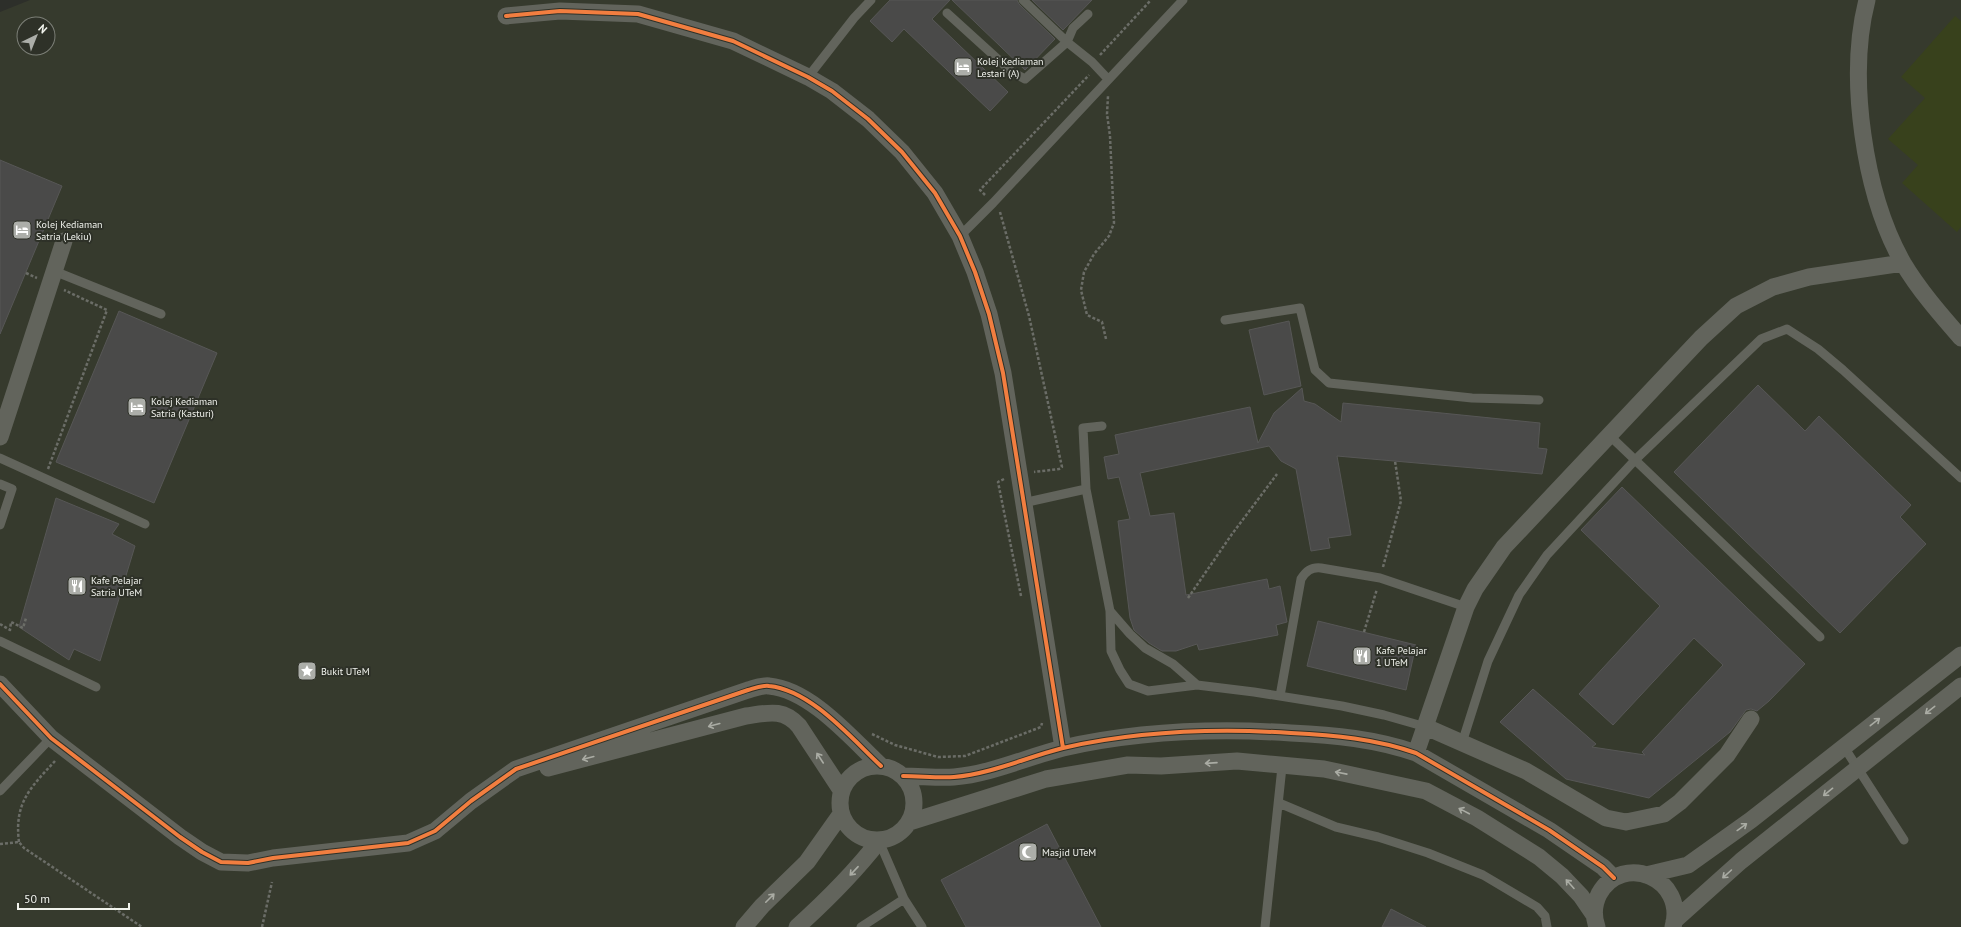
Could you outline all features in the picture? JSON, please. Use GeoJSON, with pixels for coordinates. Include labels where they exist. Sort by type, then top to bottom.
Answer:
{"type":"FeatureCollection","features":[{"type":"Feature","properties":{"kind":"street"},"geometry":{"type":"LineString","coordinates":[[1867,0],[1860,31],[1858,60],[1859,105],[1864,144],[1872,181],[1884,219],[1903,263],[1961,338]]}},
{"type":"Feature","properties":{"kind":"street"},"geometry":{"type":"LineString","coordinates":[[506,16],[560,11],[638,14],[732,41],[808,77],[832,91],[868,119],[902,152],[935,193],[960,236],[975,272],[990,321],[1002,373],[1063,748]]}},
{"type":"Feature","properties":{"kind":"street"},"geometry":{"type":"LineString","coordinates":[[0,437],[64,241]]}},
{"type":"Feature","properties":{"kind":"street"},"geometry":{"type":"LineString","coordinates":[[1416,753],[1466,607],[1475,588],[1504,547],[1701,338],[1736,306],[1773,287],[1809,277],[1903,263]]}},
{"type":"Feature","properties":{"kind":"street"},"geometry":{"type":"LineString","coordinates":[[1646,875],[1688,866],[1750,820],[1961,655]]}},
{"type":"Feature","properties":{"kind":"street"},"geometry":{"type":"LineString","coordinates":[[0,684],[51,738],[180,837],[202,852],[221,862],[248,863],[273,858],[408,843],[434,831],[471,800],[516,769],[748,690],[768,685],[792,691],[822,712],[880,766]]}},
{"type":"Feature","properties":{"kind":"street"},"geometry":{"type":"LineString","coordinates":[[1674,924],[1741,861],[1961,686]]}},
{"type":"Feature","properties":{"kind":"street"},"geometry":{"type":"LineString","coordinates":[[516,769],[555,768],[746,716],[775,712],[792,718],[800,726],[841,790]]}},
{"type":"Feature","properties":{"kind":"street"},"geometry":{"type":"LineString","coordinates":[[1426,727],[1526,771],[1606,818],[1626,822],[1664,814],[1680,802],[1727,755],[1751,719]]}},
{"type":"Feature","properties":{"kind":"street"},"geometry":{"type":"LineString","coordinates":[[903,776],[954,777],[987,770],[1063,748],[1156,733],[1224,730],[1317,734],[1368,740],[1416,753],[1549,830],[1603,868],[1614,878]]}},
{"type":"Feature","properties":{"kind":"street"},"geometry":{"type":"LineString","coordinates":[[910,822],[1046,779],[1128,766],[1161,766],[1237,761],[1282,767],[1324,769],[1426,791],[1477,818],[1539,857],[1562,876],[1581,896],[1596,921]]}},
{"type":"Feature","properties":{"kind":"street"},"geometry":{"type":"LineString","coordinates":[[868,766],[880,766],[893,769],[903,776],[910,786],[914,798],[914,810],[910,822],[902,832],[891,838],[879,841],[867,839],[856,834],[846,826],[841,814],[839,802],[841,790],[847,779],[857,771],[868,766]]}},
{"type":"Feature","properties":{"kind":"street"},"geometry":{"type":"LineString","coordinates":[[744,927],[762,906],[807,862],[841,814]]}},
{"type":"Feature","properties":{"kind":"street"},"geometry":{"type":"LineString","coordinates":[[797,927],[829,898],[863,862],[879,841]]}},
{"type":"Feature","properties":{"kind":"street"},"geometry":{"type":"LineString","coordinates":[[1596,921],[1596,900],[1603,888],[1614,878],[1624,874],[1635,873],[1656,879],[1668,890],[1674,905],[1674,924]]}},
{"type":"Feature","properties":{"kind":"lane"},"geometry":{"type":"LineString","coordinates":[[808,77],[854,18],[871,0]]}},
{"type":"Feature","properties":{"kind":"lane"},"geometry":{"type":"LineString","coordinates":[[1023,0],[1067,42],[1092,62],[1108,79]]}},
{"type":"Feature","properties":{"kind":"lane"},"geometry":{"type":"LineString","coordinates":[[960,236],[993,203],[1183,0]]}},
{"type":"Feature","properties":{"kind":"lane"},"geometry":{"type":"LineString","coordinates":[[947,12],[1012,72],[1025,79],[1067,42],[1073,28],[1088,14]]}},
{"type":"Feature","properties":{"kind":"lane"},"geometry":{"type":"LineString","coordinates":[[52,278],[161,314]]}},
{"type":"Feature","properties":{"kind":"lane"},"geometry":{"type":"LineString","coordinates":[[1225,320],[1300,308],[1315,370],[1329,383],[1472,398],[1539,400]]}},
{"type":"Feature","properties":{"kind":"lane"},"geometry":{"type":"LineString","coordinates":[[1462,743],[1488,661],[1520,595],[1547,555],[1635,460],[1761,339],[1787,329],[1818,349],[1831,359],[1961,478]]}},
{"type":"Feature","properties":{"kind":"lane"},"geometry":{"type":"LineString","coordinates":[[1102,426],[1083,428],[1086,489],[1110,611],[1111,651],[1129,684],[1148,691],[1197,685],[1280,696],[1384,715],[1426,727]]}},
{"type":"Feature","properties":{"kind":"lane"},"geometry":{"type":"LineString","coordinates":[[1609,435],[1820,636]]}},
{"type":"Feature","properties":{"kind":"lane"},"geometry":{"type":"LineString","coordinates":[[0,458],[145,524]]}},
{"type":"Feature","properties":{"kind":"lane"},"geometry":{"type":"LineString","coordinates":[[0,484],[12,489],[0,525]]}},
{"type":"Feature","properties":{"kind":"lane"},"geometry":{"type":"LineString","coordinates":[[1023,504],[1086,489]]}},
{"type":"Feature","properties":{"kind":"lane"},"geometry":{"type":"LineString","coordinates":[[1280,696],[1295,604],[1301,579],[1304,574],[1314,567],[1380,578],[1466,607]]}},
{"type":"Feature","properties":{"kind":"lane"},"geometry":{"type":"LineString","coordinates":[[1110,611],[1130,634],[1145,648],[1173,664],[1197,685]]}},
{"type":"Feature","properties":{"kind":"lane"},"geometry":{"type":"LineString","coordinates":[[0,641],[96,687]]}},
{"type":"Feature","properties":{"kind":"lane"},"geometry":{"type":"LineString","coordinates":[[0,791],[51,738]]}},
{"type":"Feature","properties":{"kind":"lane"},"geometry":{"type":"LineString","coordinates":[[1844,746],[1904,840]]}},
{"type":"Feature","properties":{"kind":"lane"},"geometry":{"type":"LineString","coordinates":[[1265,927],[1282,767]]}},
{"type":"Feature","properties":{"kind":"lane"},"geometry":{"type":"LineString","coordinates":[[1279,803],[1336,827],[1378,837],[1483,875],[1537,907],[1545,916],[1547,927]]}},
{"type":"Feature","properties":{"kind":"lane"},"geometry":{"type":"LineString","coordinates":[[879,841],[904,899],[922,927]]}},
{"type":"Feature","properties":{"kind":"lane"},"geometry":{"type":"LineString","coordinates":[[861,927],[904,899]]}},
{"type":"Feature","properties":{"kind":"path"},"geometry":{"type":"LineString","coordinates":[[1095,58],[1099,57],[1151,0]]}},
{"type":"Feature","properties":{"kind":"path"},"geometry":{"type":"LineString","coordinates":[[1022,600],[998,482],[1018,474],[1059,469],[1062,467],[1029,316],[1002,215],[980,190],[1091,73]]}},
{"type":"Feature","properties":{"kind":"path"},"geometry":{"type":"LineString","coordinates":[[1106,339],[1102,322],[1087,315],[1081,290],[1084,272],[1094,254],[1109,236],[1114,223],[1110,136],[1107,114],[1108,79]]}},
{"type":"Feature","properties":{"kind":"path"},"geometry":{"type":"LineString","coordinates":[[26,273],[52,278],[107,310],[45,479]]}},
{"type":"Feature","properties":{"kind":"path"},"geometry":{"type":"LineString","coordinates":[[1364,632],[1401,501],[1395,461]]}},
{"type":"Feature","properties":{"kind":"path"},"geometry":{"type":"LineString","coordinates":[[1188,598],[1232,534],[1277,474]]}},
{"type":"Feature","properties":{"kind":"path"},"geometry":{"type":"LineString","coordinates":[[0,624],[10,630],[11,622],[23,628],[26,618]]}},
{"type":"Feature","properties":{"kind":"path"},"geometry":{"type":"LineString","coordinates":[[868,731],[895,745],[938,757],[965,756],[1041,727],[1044,718]]}},
{"type":"Feature","properties":{"kind":"path"},"geometry":{"type":"LineString","coordinates":[[57,758],[26,793],[20,808],[17,825],[19,842],[24,848],[142,927]]}},
{"type":"Feature","properties":{"kind":"path"},"geometry":{"type":"LineString","coordinates":[[0,844],[19,842]]}},
{"type":"Feature","properties":{"kind":"path"},"geometry":{"type":"LineString","coordinates":[[262,927],[272,882]]}},
{"type":"Feature","properties":{"kind":"shaded area"},"geometry":{"type":"Polygon","coordinates":[[[30,0],[1961,0],[1961,927],[0,927],[0,12],[30,0]]]}},
{"type":"Feature","properties":{"kind":"green space"},"geometry":{"type":"Polygon","coordinates":[[[1955,16],[1961,21],[1961,227],[1957,232],[1902,183],[1918,165],[1888,139],[1925,98],[1901,77],[1955,16]]]}},
{"type":"Feature","properties":{"kind":"building","name":"Kolej Kediaman Lestari (A)"},"geometry":{"type":"Polygon","coordinates":[[[890,0],[950,0],[932,19],[1008,92],[990,111],[904,29],[892,42],[870,21],[890,0]]]}},
{"type":"Feature","properties":{"kind":"building","name":"Kolej Kediaman Lestari (A)"},"geometry":{"type":"Polygon","coordinates":[[[952,0],[1017,0],[1019,4],[1055,39],[1025,70],[952,0]]]}},
{"type":"Feature","properties":{"kind":"building"},"geometry":{"type":"Polygon","coordinates":[[[1032,0],[1092,0],[1063,30],[1032,0]]]}},
{"type":"Feature","properties":{"kind":"building","name":"Kolej Kediaman Satria (Lekiu)"},"geometry":{"type":"Polygon","coordinates":[[[0,160],[62,186],[0,334],[0,160]]]}},
{"type":"Feature","properties":{"kind":"building","name":"Kolej Kediaman Satria (Kasturi)"},"geometry":{"type":"Polygon","coordinates":[[[119,311],[217,353],[154,503],[56,462],[119,311]]]}},
{"type":"Feature","properties":{"kind":"building"},"geometry":{"type":"Polygon","coordinates":[[[1289,321],[1301,386],[1264,395],[1249,330],[1289,321]]]}},
{"type":"Feature","properties":{"kind":"building"},"geometry":{"type":"Polygon","coordinates":[[[1758,385],[1805,431],[1819,416],[1911,505],[1900,517],[1926,544],[1840,633],[1674,472],[1758,385]]]}},
{"type":"Feature","properties":{"kind":"building"},"geometry":{"type":"Polygon","coordinates":[[[1302,388],[1304,401],[1315,404],[1341,422],[1343,403],[1540,423],[1538,448],[1547,449],[1542,474],[1337,456],[1351,535],[1328,538],[1330,548],[1311,551],[1296,469],[1281,461],[1269,446],[1140,473],[1150,516],[1174,513],[1186,595],[1267,579],[1269,589],[1280,586],[1287,622],[1276,625],[1278,635],[1199,650],[1197,644],[1176,651],[1162,651],[1149,643],[1134,630],[1130,618],[1118,521],[1130,519],[1119,477],[1108,479],[1104,457],[1119,454],[1115,435],[1250,407],[1258,443],[1274,413],[1302,388]]]}},
{"type":"Feature","properties":{"kind":"building"},"geometry":{"type":"Polygon","coordinates":[[[1622,487],[1805,664],[1769,701],[1757,711],[1751,709],[1746,710],[1730,732],[1649,798],[1566,779],[1500,722],[1533,689],[1596,744],[1592,747],[1645,755],[1642,752],[1723,665],[1694,638],[1613,725],[1579,694],[1660,606],[1581,530],[1622,487]]]}},
{"type":"Feature","properties":{"kind":"building","name":"Kafe Pelajar Satria UTeM"},"geometry":{"type":"Polygon","coordinates":[[[56,498],[119,524],[112,534],[135,546],[100,661],[74,649],[69,660],[19,627],[56,498]]]}},
{"type":"Feature","properties":{"kind":"building","name":"Kafe Pelajar 1 UTeM"},"geometry":{"type":"Polygon","coordinates":[[[1318,621],[1416,645],[1406,690],[1307,666],[1318,621]]]}},
{"type":"Feature","properties":{"kind":"building","name":"Masjid UTeM"},"geometry":{"type":"Polygon","coordinates":[[[1047,824],[1101,927],[966,927],[941,880],[1047,824]]]}},
{"type":"Feature","properties":{"kind":"building"},"geometry":{"type":"Polygon","coordinates":[[[1391,909],[1426,927],[1382,927],[1391,909]]]}},
{"type":"Feature","properties":{"kind":"cycle path"},"geometry":{"type":"LineString","coordinates":[[506,16],[560,11],[638,14],[733,41],[808,77],[832,91],[868,119],[902,152],[935,193],[960,236],[975,272],[989,314],[1003,373],[1063,748]]}},
{"type":"Feature","properties":{"kind":"cycle path"},"geometry":{"type":"LineString","coordinates":[[0,684],[51,738],[180,837],[202,852],[221,862],[248,863],[273,858],[408,843],[435,831],[471,801],[516,769],[762,686],[785,689],[800,696],[815,706],[830,717],[881,766]]}},
{"type":"Feature","properties":{"kind":"cycle path"},"geometry":{"type":"LineString","coordinates":[[903,776],[954,777],[968,775],[995,769],[1063,748],[1091,742],[1148,734],[1233,731],[1307,734],[1355,738],[1386,744],[1416,753],[1549,830],[1603,867],[1614,878]]}},
{"type":"Feature","properties":{"kind":"place","name":"Kolej Kediaman Lestari (A)"},"geometry":{"type":"Point","coordinates":[963,67]}},
{"type":"Feature","properties":{"kind":"place","name":"Kolej Kediaman Satria (Lekiu)"},"geometry":{"type":"Point","coordinates":[22,230]}},
{"type":"Feature","properties":{"kind":"place","name":"Kolej Kediaman Satria (Kasturi)"},"geometry":{"type":"Point","coordinates":[137,407]}},
{"type":"Feature","properties":{"kind":"place","name":"Kafe Pelajar Satria UTeM"},"geometry":{"type":"Point","coordinates":[77,586]}},
{"type":"Feature","properties":{"kind":"place","name":"Kafe Pelajar 1 UTeM"},"geometry":{"type":"Point","coordinates":[1362,656]}},
{"type":"Feature","properties":{"kind":"place","name":"Bukit UTeM"},"geometry":{"type":"Point","coordinates":[307,671]}},
{"type":"Feature","properties":{"kind":"place","name":"Masjid UTeM"},"geometry":{"type":"Point","coordinates":[1028,852]}}]}
